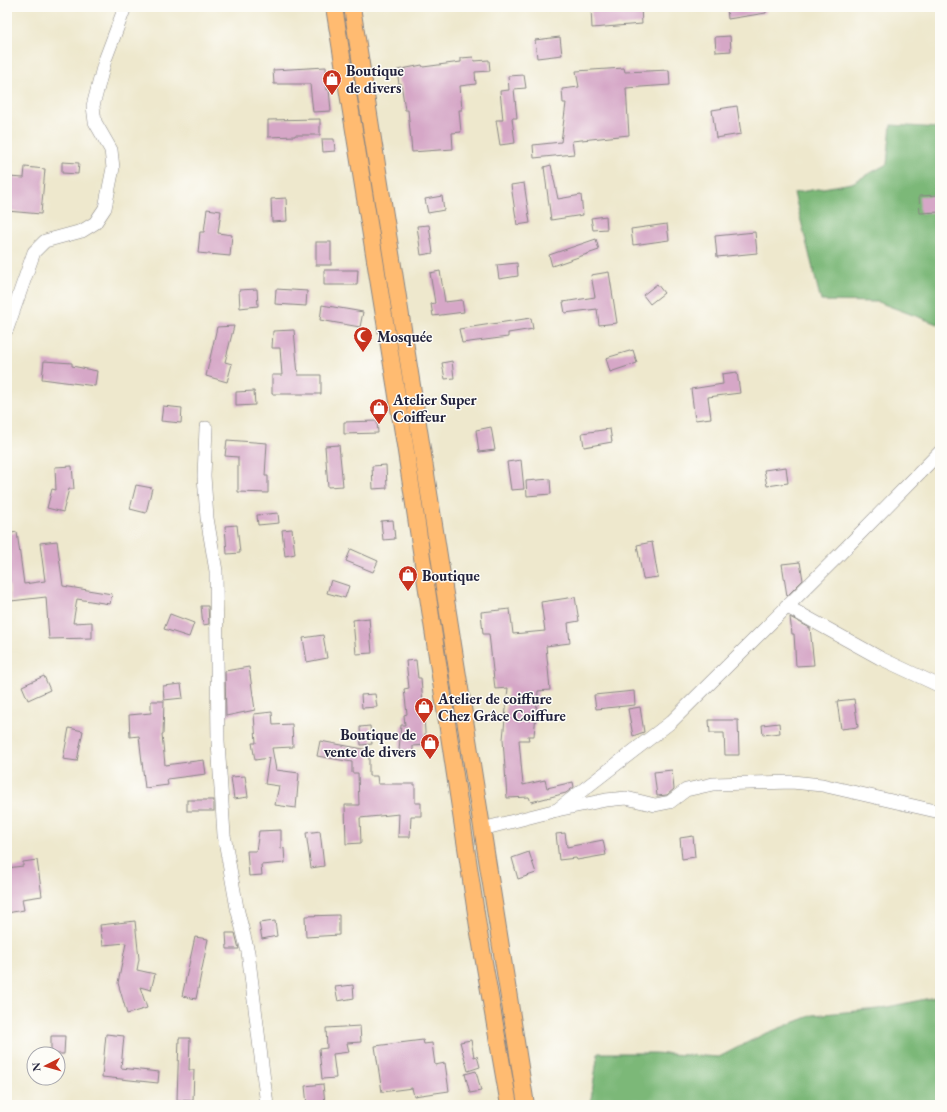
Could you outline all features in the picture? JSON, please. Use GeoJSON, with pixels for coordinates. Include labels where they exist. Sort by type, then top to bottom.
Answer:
{"type":"FeatureCollection","features":[{"type":"Feature","properties":{"kind":"main road"},"geometry":{"type":"LineString","coordinates":[[334,7],[405,446],[479,933],[509,1105]]}},
{"type":"Feature","properties":{"kind":"main road"},"geometry":{"type":"LineString","coordinates":[[352,7],[526,1105]]}},
{"type":"Feature","properties":{"kind":"main road"},"geometry":{"type":"LineString","coordinates":[[341,56],[360,55]]}},
{"type":"Feature","properties":{"kind":"street"},"geometry":{"type":"LineString","coordinates":[[7,329],[34,252],[45,241],[82,231],[94,223],[105,208],[113,168],[111,150],[95,122],[93,106],[105,60],[125,7]]}},
{"type":"Feature","properties":{"kind":"street"},"geometry":{"type":"LineString","coordinates":[[206,428],[204,476],[207,518],[216,571],[218,742],[224,835],[248,952],[267,1105]]}},
{"type":"Feature","properties":{"kind":"street"},"geometry":{"type":"LineString","coordinates":[[557,810],[671,722],[940,452]]}},
{"type":"Feature","properties":{"kind":"street"},"geometry":{"type":"LineString","coordinates":[[786,606],[880,658],[940,686]]}},
{"type":"Feature","properties":{"kind":"street"},"geometry":{"type":"LineString","coordinates":[[482,829],[557,810],[626,798],[655,805],[670,802],[686,790],[713,784],[792,782],[822,785],[940,812]]}},
{"type":"Feature","properties":{"kind":"green space"},"geometry":{"type":"Polygon","coordinates":[[[891,125],[940,128],[940,325],[878,302],[821,301],[794,193],[852,183],[887,164],[891,125]]]}},
{"type":"Feature","properties":{"kind":"green space"},"geometry":{"type":"Polygon","coordinates":[[[940,996],[940,1105],[590,1105],[598,1053],[654,1053],[719,1057],[762,1035],[813,1015],[878,1009],[940,996]]]}},
{"type":"Feature","properties":{"kind":"building"},"geometry":{"type":"Polygon","coordinates":[[[641,7],[642,24],[592,28],[591,8],[641,7]]]}},
{"type":"Feature","properties":{"kind":"building"},"geometry":{"type":"Polygon","coordinates":[[[727,7],[766,7],[766,13],[728,19],[727,7]]]}},
{"type":"Feature","properties":{"kind":"building"},"geometry":{"type":"Polygon","coordinates":[[[730,36],[731,51],[716,52],[715,37],[730,36]]]}},
{"type":"Feature","properties":{"kind":"building"},"geometry":{"type":"Polygon","coordinates":[[[560,37],[562,55],[537,58],[535,40],[560,37]]]}},
{"type":"Feature","properties":{"kind":"building"},"geometry":{"type":"Polygon","coordinates":[[[473,57],[474,61],[489,60],[490,71],[475,72],[476,84],[460,86],[462,110],[459,110],[461,132],[452,133],[453,149],[412,152],[408,110],[405,110],[401,83],[399,84],[397,70],[422,65],[423,67],[461,62],[461,58],[473,57]]]}},
{"type":"Feature","properties":{"kind":"building"},"geometry":{"type":"Polygon","coordinates":[[[326,67],[327,90],[329,89],[331,111],[313,112],[310,84],[274,84],[273,70],[326,67]]]}},
{"type":"Feature","properties":{"kind":"building"},"geometry":{"type":"Polygon","coordinates":[[[624,68],[625,72],[669,70],[670,85],[626,88],[629,135],[572,141],[574,154],[534,158],[533,145],[561,142],[566,103],[563,103],[562,89],[579,87],[576,71],[624,68]]]}},
{"type":"Feature","properties":{"kind":"building"},"geometry":{"type":"Polygon","coordinates":[[[524,75],[526,88],[514,89],[517,118],[512,118],[515,143],[500,145],[496,120],[503,120],[500,91],[509,90],[508,76],[524,75]]]}},
{"type":"Feature","properties":{"kind":"building"},"geometry":{"type":"Polygon","coordinates":[[[737,106],[741,134],[716,138],[712,110],[737,106]]]}},
{"type":"Feature","properties":{"kind":"building"},"geometry":{"type":"Polygon","coordinates":[[[320,119],[320,135],[268,137],[268,120],[320,119]]]}},
{"type":"Feature","properties":{"kind":"building"},"geometry":{"type":"Polygon","coordinates":[[[322,139],[334,139],[335,151],[323,152],[322,139]]]}},
{"type":"Feature","properties":{"kind":"building"},"geometry":{"type":"Polygon","coordinates":[[[62,162],[79,163],[78,174],[62,173],[62,162]]]}},
{"type":"Feature","properties":{"kind":"building"},"geometry":{"type":"Polygon","coordinates":[[[551,165],[558,199],[581,195],[583,215],[551,220],[544,167],[551,165]]]}},
{"type":"Feature","properties":{"kind":"building"},"geometry":{"type":"Polygon","coordinates":[[[25,167],[45,169],[41,214],[7,211],[8,177],[24,178],[25,167]]]}},
{"type":"Feature","properties":{"kind":"building"},"geometry":{"type":"Polygon","coordinates":[[[524,183],[530,223],[517,225],[511,185],[524,183]]]}},
{"type":"Feature","properties":{"kind":"building"},"geometry":{"type":"Polygon","coordinates":[[[940,195],[940,212],[920,213],[919,196],[940,195]]]}},
{"type":"Feature","properties":{"kind":"building"},"geometry":{"type":"Polygon","coordinates":[[[442,196],[444,210],[428,213],[425,199],[442,196]]]}},
{"type":"Feature","properties":{"kind":"building"},"geometry":{"type":"Polygon","coordinates":[[[286,198],[287,221],[272,222],[271,199],[286,198]]]}},
{"type":"Feature","properties":{"kind":"building"},"geometry":{"type":"Polygon","coordinates":[[[207,209],[221,211],[218,233],[232,235],[230,256],[198,253],[200,232],[204,232],[207,209]]]}},
{"type":"Feature","properties":{"kind":"building"},"geometry":{"type":"Polygon","coordinates":[[[606,216],[607,229],[593,230],[591,218],[606,216]]]}},
{"type":"Feature","properties":{"kind":"building"},"geometry":{"type":"Polygon","coordinates":[[[667,224],[669,240],[633,245],[631,229],[667,224]]]}},
{"type":"Feature","properties":{"kind":"building"},"geometry":{"type":"Polygon","coordinates":[[[429,225],[433,253],[421,255],[417,226],[429,225]]]}},
{"type":"Feature","properties":{"kind":"building"},"geometry":{"type":"Polygon","coordinates":[[[755,232],[757,253],[717,257],[715,236],[755,232]]]}},
{"type":"Feature","properties":{"kind":"building"},"geometry":{"type":"Polygon","coordinates":[[[596,239],[599,250],[552,266],[549,255],[596,239]]]}},
{"type":"Feature","properties":{"kind":"building"},"geometry":{"type":"Polygon","coordinates":[[[316,242],[331,242],[331,265],[316,265],[316,242]]]}},
{"type":"Feature","properties":{"kind":"building"},"geometry":{"type":"Polygon","coordinates":[[[517,263],[518,276],[499,279],[497,265],[517,263]]]}},
{"type":"Feature","properties":{"kind":"building"},"geometry":{"type":"Polygon","coordinates":[[[324,270],[358,270],[357,285],[324,285],[324,270]]]}},
{"type":"Feature","properties":{"kind":"building"},"geometry":{"type":"Polygon","coordinates":[[[440,271],[445,302],[462,300],[464,312],[433,316],[431,304],[435,303],[430,273],[440,271]]]}},
{"type":"Feature","properties":{"kind":"building"},"geometry":{"type":"Polygon","coordinates":[[[609,272],[617,323],[599,325],[597,309],[565,313],[563,302],[595,297],[591,275],[609,272]]]}},
{"type":"Feature","properties":{"kind":"building"},"geometry":{"type":"Polygon","coordinates":[[[657,284],[664,293],[650,304],[643,295],[657,284]]]}},
{"type":"Feature","properties":{"kind":"building"},"geometry":{"type":"Polygon","coordinates":[[[257,289],[258,306],[240,308],[239,290],[257,289]]]}},
{"type":"Feature","properties":{"kind":"building"},"geometry":{"type":"Polygon","coordinates":[[[276,289],[307,291],[306,306],[275,304],[276,289]]]}},
{"type":"Feature","properties":{"kind":"building"},"geometry":{"type":"Polygon","coordinates":[[[322,305],[363,312],[360,327],[320,320],[322,305]]]}},
{"type":"Feature","properties":{"kind":"building"},"geometry":{"type":"Polygon","coordinates":[[[531,318],[533,329],[508,333],[508,337],[462,343],[459,329],[531,318]]]}},
{"type":"Feature","properties":{"kind":"building"},"geometry":{"type":"Polygon","coordinates":[[[234,326],[225,362],[232,364],[227,382],[206,376],[217,327],[234,326]]]}},
{"type":"Feature","properties":{"kind":"building"},"geometry":{"type":"Polygon","coordinates":[[[294,330],[298,375],[321,375],[321,394],[272,394],[272,375],[282,375],[280,348],[272,348],[273,331],[294,330]]]}},
{"type":"Feature","properties":{"kind":"building"},"geometry":{"type":"Polygon","coordinates":[[[633,350],[637,363],[610,372],[606,358],[633,350]]]}},
{"type":"Feature","properties":{"kind":"building"},"geometry":{"type":"Polygon","coordinates":[[[44,361],[72,363],[72,366],[97,371],[95,386],[42,379],[44,361]]]}},
{"type":"Feature","properties":{"kind":"building"},"geometry":{"type":"Polygon","coordinates":[[[452,361],[454,378],[445,379],[442,363],[452,361]]]}},
{"type":"Feature","properties":{"kind":"building"},"geometry":{"type":"Polygon","coordinates":[[[737,372],[740,393],[708,397],[711,418],[695,420],[691,389],[723,384],[722,374],[737,372]]]}},
{"type":"Feature","properties":{"kind":"building"},"geometry":{"type":"Polygon","coordinates":[[[254,391],[255,405],[236,406],[236,392],[254,391]]]}},
{"type":"Feature","properties":{"kind":"building"},"geometry":{"type":"Polygon","coordinates":[[[163,406],[182,408],[181,423],[161,421],[163,406]]]}},
{"type":"Feature","properties":{"kind":"building"},"geometry":{"type":"Polygon","coordinates":[[[377,421],[378,433],[344,434],[344,422],[377,421]]]}},
{"type":"Feature","properties":{"kind":"building"},"geometry":{"type":"Polygon","coordinates":[[[491,427],[495,450],[479,452],[476,430],[491,427]]]}},
{"type":"Feature","properties":{"kind":"building"},"geometry":{"type":"Polygon","coordinates":[[[610,429],[612,442],[584,447],[582,433],[610,429]]]}},
{"type":"Feature","properties":{"kind":"building"},"geometry":{"type":"Polygon","coordinates":[[[227,440],[267,443],[265,476],[268,476],[268,493],[238,492],[238,457],[225,456],[227,440]]]}},
{"type":"Feature","properties":{"kind":"building"},"geometry":{"type":"Polygon","coordinates":[[[339,445],[343,486],[328,487],[325,446],[339,445]]]}},
{"type":"Feature","properties":{"kind":"building"},"geometry":{"type":"Polygon","coordinates":[[[521,460],[524,489],[511,490],[507,462],[521,460]]]}},
{"type":"Feature","properties":{"kind":"building"},"geometry":{"type":"Polygon","coordinates":[[[386,465],[387,488],[373,489],[372,466],[386,465]]]}},
{"type":"Feature","properties":{"kind":"building"},"geometry":{"type":"Polygon","coordinates":[[[72,466],[74,489],[69,489],[63,512],[47,508],[52,489],[56,490],[55,467],[72,466]]]}},
{"type":"Feature","properties":{"kind":"building"},"geometry":{"type":"Polygon","coordinates":[[[786,467],[788,483],[767,486],[764,470],[786,467]]]}},
{"type":"Feature","properties":{"kind":"building"},"geometry":{"type":"Polygon","coordinates":[[[550,479],[551,494],[527,496],[526,481],[550,479]]]}},
{"type":"Feature","properties":{"kind":"building"},"geometry":{"type":"Polygon","coordinates":[[[136,485],[152,488],[146,513],[130,509],[136,485]]]}},
{"type":"Feature","properties":{"kind":"building"},"geometry":{"type":"Polygon","coordinates":[[[278,513],[279,523],[258,525],[257,515],[278,513]]]}},
{"type":"Feature","properties":{"kind":"building"},"geometry":{"type":"Polygon","coordinates":[[[393,520],[395,539],[383,540],[381,521],[393,520]]]}},
{"type":"Feature","properties":{"kind":"building"},"geometry":{"type":"Polygon","coordinates":[[[237,525],[240,553],[227,554],[225,526],[237,525]]]}},
{"type":"Feature","properties":{"kind":"building"},"geometry":{"type":"Polygon","coordinates":[[[292,529],[295,554],[285,556],[282,530],[292,529]]]}},
{"type":"Feature","properties":{"kind":"building"},"geometry":{"type":"Polygon","coordinates":[[[17,532],[24,584],[45,581],[40,543],[57,541],[63,586],[112,594],[110,604],[77,599],[73,623],[92,622],[92,638],[49,639],[46,597],[11,601],[9,584],[7,584],[7,534],[17,532]]]}},
{"type":"Feature","properties":{"kind":"building"},"geometry":{"type":"Polygon","coordinates":[[[652,542],[658,577],[643,579],[637,545],[652,542]]]}},
{"type":"Feature","properties":{"kind":"building"},"geometry":{"type":"Polygon","coordinates":[[[351,549],[378,561],[373,572],[346,561],[351,549]]]}},
{"type":"Feature","properties":{"kind":"building"},"geometry":{"type":"Polygon","coordinates":[[[800,562],[803,580],[787,596],[782,564],[800,562]]]}},
{"type":"Feature","properties":{"kind":"building"},"geometry":{"type":"Polygon","coordinates":[[[331,580],[349,586],[345,598],[327,593],[331,580]]]}},
{"type":"Feature","properties":{"kind":"building"},"geometry":{"type":"Polygon","coordinates":[[[575,597],[579,621],[568,623],[570,643],[546,646],[550,690],[538,691],[534,736],[528,736],[529,740],[519,740],[523,785],[545,780],[547,788],[573,782],[574,787],[566,793],[531,802],[529,797],[507,798],[503,739],[508,688],[495,689],[489,634],[483,634],[481,612],[510,609],[513,634],[545,631],[541,602],[575,597]]]}},
{"type":"Feature","properties":{"kind":"building"},"geometry":{"type":"Polygon","coordinates":[[[201,606],[208,606],[209,624],[203,625],[201,606]]]}},
{"type":"Feature","properties":{"kind":"building"},"geometry":{"type":"Polygon","coordinates":[[[170,614],[194,623],[189,637],[164,629],[170,614]]]}},
{"type":"Feature","properties":{"kind":"building"},"geometry":{"type":"Polygon","coordinates":[[[790,617],[810,628],[814,665],[796,666],[794,634],[792,634],[790,617]]]}},
{"type":"Feature","properties":{"kind":"building"},"geometry":{"type":"Polygon","coordinates":[[[369,618],[372,653],[356,654],[353,620],[369,618]]]}},
{"type":"Feature","properties":{"kind":"building"},"geometry":{"type":"Polygon","coordinates":[[[323,635],[327,658],[307,662],[303,638],[323,635]]]}},
{"type":"Feature","properties":{"kind":"building"},"geometry":{"type":"Polygon","coordinates":[[[416,660],[418,678],[421,678],[426,745],[413,746],[413,752],[399,751],[401,725],[405,725],[404,715],[407,714],[404,689],[409,688],[406,661],[416,660]]]}},
{"type":"Feature","properties":{"kind":"building"},"geometry":{"type":"Polygon","coordinates":[[[249,667],[255,710],[226,716],[225,671],[249,667]]]}},
{"type":"Feature","properties":{"kind":"building"},"geometry":{"type":"Polygon","coordinates":[[[44,676],[50,690],[28,700],[22,686],[44,676]]]}},
{"type":"Feature","properties":{"kind":"building"},"geometry":{"type":"Polygon","coordinates":[[[181,684],[183,698],[164,700],[163,686],[181,684]]]}},
{"type":"Feature","properties":{"kind":"building"},"geometry":{"type":"Polygon","coordinates":[[[634,691],[635,705],[596,709],[594,695],[634,691]]]}},
{"type":"Feature","properties":{"kind":"building"},"geometry":{"type":"Polygon","coordinates":[[[375,694],[377,707],[362,708],[361,695],[375,694]]]}},
{"type":"Feature","properties":{"kind":"building"},"geometry":{"type":"Polygon","coordinates":[[[854,699],[858,727],[841,729],[837,701],[854,699]]]}},
{"type":"Feature","properties":{"kind":"building"},"geometry":{"type":"Polygon","coordinates":[[[151,701],[164,701],[162,734],[165,765],[204,760],[206,774],[167,779],[168,785],[145,788],[139,736],[130,737],[129,715],[151,713],[151,701]]]}},
{"type":"Feature","properties":{"kind":"building"},"geometry":{"type":"Polygon","coordinates":[[[640,707],[644,732],[633,736],[628,709],[640,707]]]}},
{"type":"Feature","properties":{"kind":"building"},"geometry":{"type":"Polygon","coordinates":[[[272,712],[273,725],[292,724],[293,747],[272,748],[276,770],[299,773],[296,808],[275,805],[279,786],[265,784],[269,758],[255,760],[252,743],[256,743],[254,714],[272,712]]]}},
{"type":"Feature","properties":{"kind":"building"},"geometry":{"type":"Polygon","coordinates":[[[709,720],[738,720],[739,755],[725,755],[724,733],[710,733],[709,720]]]}},
{"type":"Feature","properties":{"kind":"building"},"geometry":{"type":"Polygon","coordinates":[[[779,723],[780,733],[763,735],[762,725],[779,723]]]}},
{"type":"Feature","properties":{"kind":"building"},"geometry":{"type":"Polygon","coordinates":[[[370,726],[372,744],[361,745],[360,727],[370,726]]]}},
{"type":"Feature","properties":{"kind":"building"},"geometry":{"type":"Polygon","coordinates":[[[69,728],[83,731],[77,761],[63,759],[69,728]]]}},
{"type":"Feature","properties":{"kind":"building"},"geometry":{"type":"Polygon","coordinates":[[[320,741],[369,750],[369,776],[377,776],[378,784],[415,784],[415,803],[421,803],[421,816],[411,816],[410,837],[398,837],[399,814],[360,818],[361,843],[346,844],[345,805],[359,805],[358,773],[352,773],[352,762],[317,756],[320,741]]]}},
{"type":"Feature","properties":{"kind":"building"},"geometry":{"type":"Polygon","coordinates":[[[672,770],[674,789],[667,795],[657,796],[654,772],[672,770]]]}},
{"type":"Feature","properties":{"kind":"building"},"geometry":{"type":"Polygon","coordinates":[[[245,776],[248,797],[234,799],[231,777],[245,776]]]}},
{"type":"Feature","properties":{"kind":"building"},"geometry":{"type":"Polygon","coordinates":[[[187,800],[214,800],[214,811],[187,811],[187,800]]]}},
{"type":"Feature","properties":{"kind":"building"},"geometry":{"type":"Polygon","coordinates":[[[281,830],[281,849],[284,848],[285,863],[261,865],[262,875],[249,876],[247,851],[256,851],[259,831],[281,830]]]}},
{"type":"Feature","properties":{"kind":"building"},"geometry":{"type":"Polygon","coordinates":[[[320,831],[324,866],[311,868],[306,833],[320,831]]]}},
{"type":"Feature","properties":{"kind":"building"},"geometry":{"type":"Polygon","coordinates":[[[565,833],[567,847],[603,840],[606,855],[577,860],[576,858],[559,860],[556,834],[565,833]]]}},
{"type":"Feature","properties":{"kind":"building"},"geometry":{"type":"Polygon","coordinates":[[[693,836],[695,857],[682,859],[680,838],[693,836]]]}},
{"type":"Feature","properties":{"kind":"building"},"geometry":{"type":"Polygon","coordinates":[[[529,852],[536,873],[518,879],[512,858],[529,852]]]}},
{"type":"Feature","properties":{"kind":"building"},"geometry":{"type":"Polygon","coordinates":[[[37,860],[42,896],[22,899],[24,910],[7,913],[7,868],[23,866],[23,862],[37,860]]]}},
{"type":"Feature","properties":{"kind":"building"},"geometry":{"type":"Polygon","coordinates":[[[339,915],[339,935],[306,937],[305,916],[339,915]]]}},
{"type":"Feature","properties":{"kind":"building"},"geometry":{"type":"Polygon","coordinates":[[[135,921],[139,959],[137,970],[155,974],[151,990],[140,987],[147,1008],[127,1014],[118,983],[126,943],[103,945],[100,925],[135,921]]]}},
{"type":"Feature","properties":{"kind":"building"},"geometry":{"type":"Polygon","coordinates":[[[275,921],[277,936],[262,939],[259,923],[275,921]]]}},
{"type":"Feature","properties":{"kind":"building"},"geometry":{"type":"Polygon","coordinates":[[[226,933],[235,933],[239,949],[227,949],[226,933]]]}},
{"type":"Feature","properties":{"kind":"building"},"geometry":{"type":"Polygon","coordinates":[[[195,937],[208,939],[196,999],[182,996],[195,937]]]}},
{"type":"Feature","properties":{"kind":"building"},"geometry":{"type":"Polygon","coordinates":[[[353,985],[354,998],[338,1001],[335,987],[353,985]]]}},
{"type":"Feature","properties":{"kind":"building"},"geometry":{"type":"Polygon","coordinates":[[[360,1026],[361,1042],[347,1043],[349,1052],[333,1054],[336,1078],[322,1079],[319,1049],[327,1048],[326,1028],[360,1026]]]}},
{"type":"Feature","properties":{"kind":"building"},"geometry":{"type":"Polygon","coordinates":[[[106,1034],[124,1036],[121,1068],[159,1072],[158,1083],[102,1077],[106,1034]]]}},
{"type":"Feature","properties":{"kind":"building"},"geometry":{"type":"Polygon","coordinates":[[[51,1036],[65,1036],[64,1046],[51,1046],[51,1036]]]}},
{"type":"Feature","properties":{"kind":"building"},"geometry":{"type":"Polygon","coordinates":[[[179,1038],[190,1038],[189,1070],[194,1070],[193,1101],[177,1100],[179,1038]]]}},
{"type":"Feature","properties":{"kind":"building"},"geometry":{"type":"Polygon","coordinates":[[[423,1040],[424,1044],[432,1043],[435,1065],[445,1063],[449,1091],[414,1096],[412,1088],[382,1092],[375,1046],[423,1040]]]}},
{"type":"Feature","properties":{"kind":"building"},"geometry":{"type":"Polygon","coordinates":[[[471,1040],[474,1057],[477,1056],[480,1067],[468,1071],[460,1042],[471,1040]]]}},
{"type":"Feature","properties":{"kind":"building"},"geometry":{"type":"Polygon","coordinates":[[[476,1071],[481,1091],[470,1093],[465,1074],[476,1071]]]}},
{"type":"Feature","properties":{"kind":"building"},"geometry":{"type":"Polygon","coordinates":[[[323,1084],[325,1103],[307,1105],[305,1086],[323,1084]]]}},
{"type":"Feature","properties":{"kind":"place","name":"Boutique de divers"},"geometry":{"type":"Point","coordinates":[332,96]}},
{"type":"Feature","properties":{"kind":"place","name":"Mosquée"},"geometry":{"type":"Point","coordinates":[363,353]}},
{"type":"Feature","properties":{"kind":"place","name":"Atelier Super Coiffeur"},"geometry":{"type":"Point","coordinates":[379,425]}},
{"type":"Feature","properties":{"kind":"place","name":"Boutique"},"geometry":{"type":"Point","coordinates":[408,592]}},
{"type":"Feature","properties":{"kind":"place","name":"Atelier de coiffure Chez Grâce Coiffure"},"geometry":{"type":"Point","coordinates":[424,724]}},
{"type":"Feature","properties":{"kind":"place","name":"Boutique de vente de divers"},"geometry":{"type":"Point","coordinates":[430,760]}}]}
